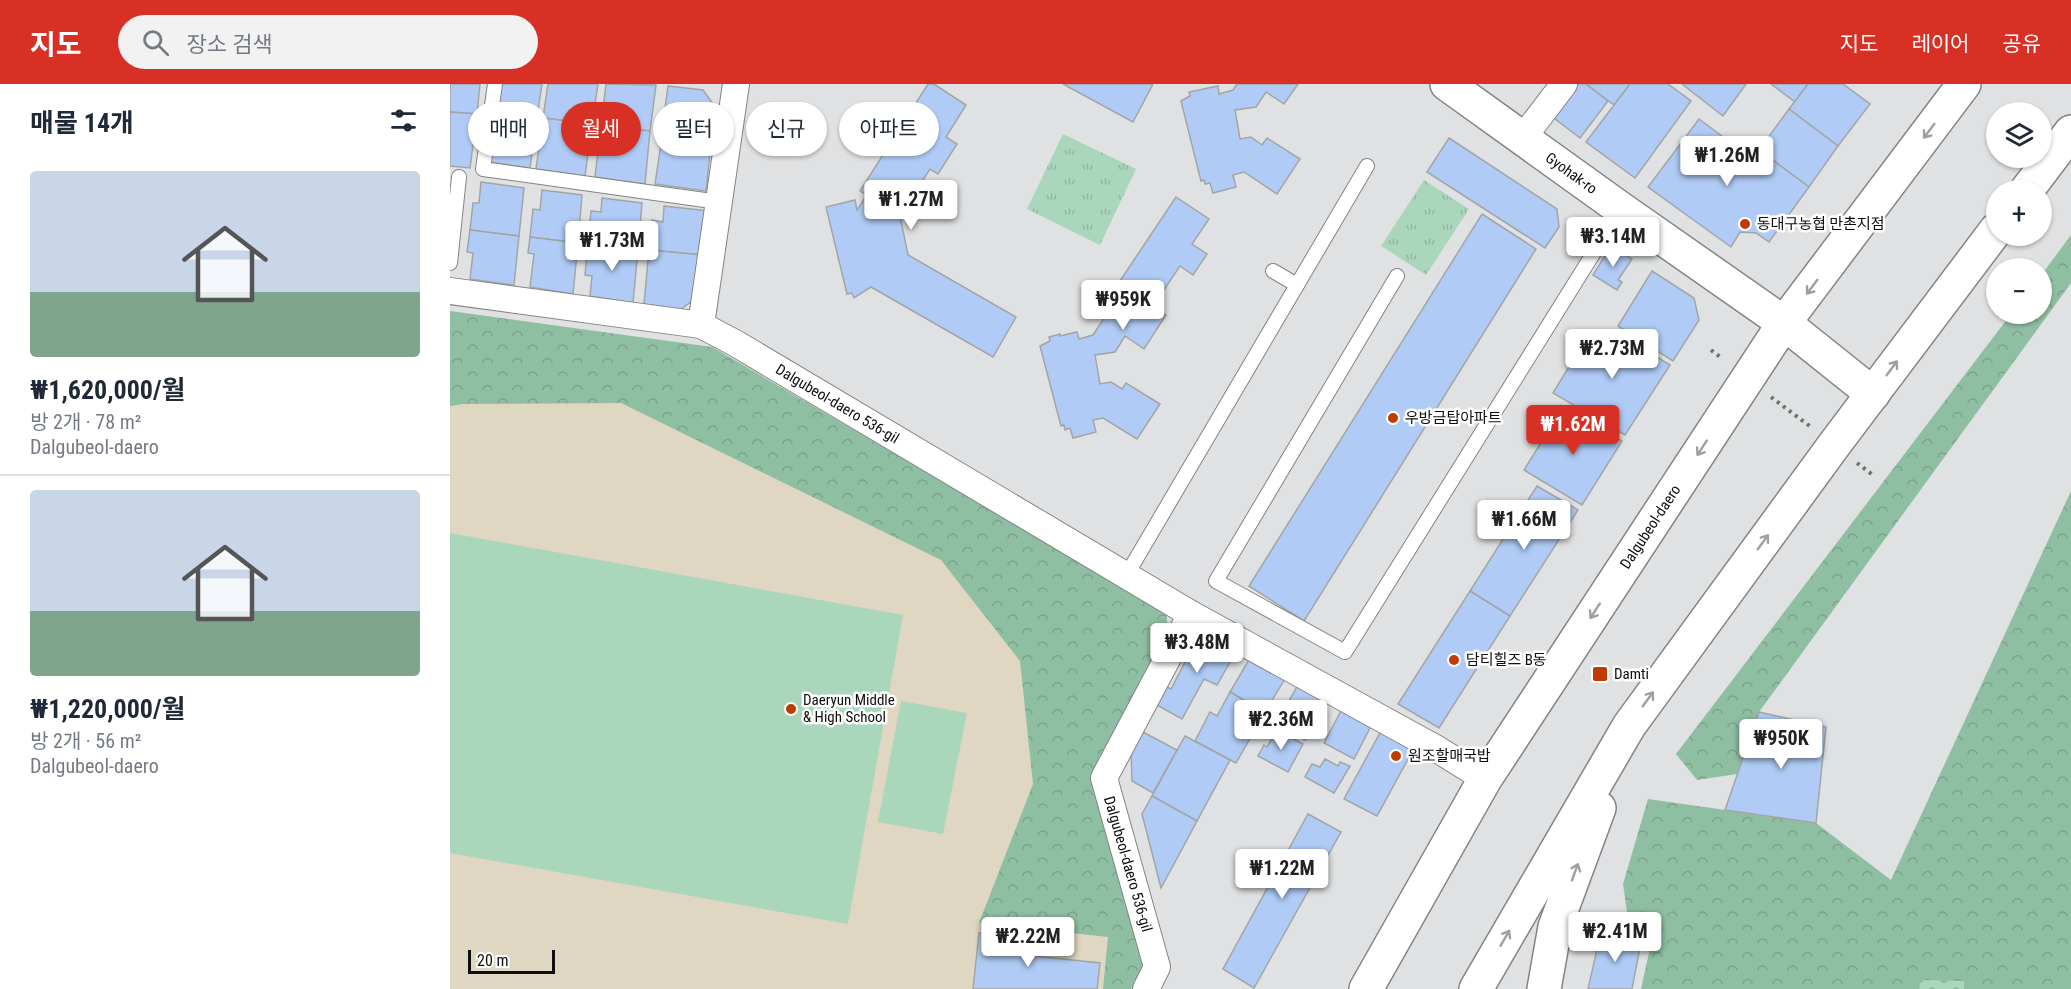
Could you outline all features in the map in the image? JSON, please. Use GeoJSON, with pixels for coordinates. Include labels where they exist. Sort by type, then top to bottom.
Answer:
{"type":"FeatureCollection","features":[{"type":"Feature","properties":{"kind":"main road","name":"Gyohak-ro"},"geometry":{"type":"LineString","coordinates":[[1447,84],[1784,323],[1873,394]]}},
{"type":"Feature","properties":{"kind":"main road","name":"Dalgubeol-daero"},"geometry":{"type":"LineString","coordinates":[[1366,989],[1485,779],[1784,323],[1964,84]]}},
{"type":"Feature","properties":{"kind":"main road"},"geometry":{"type":"LineString","coordinates":[[2035,180],[2071,132]]}},
{"type":"Feature","properties":{"kind":"main road"},"geometry":{"type":"LineString","coordinates":[[1476,989],[1629,726],[1834,445],[1986,243]]}},
{"type":"Feature","properties":{"kind":"main road"},"geometry":{"type":"LineString","coordinates":[[1544,989],[1555,927],[1629,726]]}},
{"type":"Feature","properties":{"kind":"street"},"geometry":{"type":"LineString","coordinates":[[1522,139],[1564,84]]}},
{"type":"Feature","properties":{"kind":"street"},"geometry":{"type":"LineString","coordinates":[[701,326],[719,202],[730,85]]}},
{"type":"Feature","properties":{"kind":"street","name":"Dalgubeol-daero 536-gil"},"geometry":{"type":"LineString","coordinates":[[450,291],[701,326],[735,343],[1191,614],[1437,749],[1485,779]]}},
{"type":"Feature","properties":{"kind":"street","name":"Dalgubeol-daero 536-gil"},"geometry":{"type":"LineString","coordinates":[[1146,989],[1157,967],[1104,778],[1191,614]]}},
{"type":"Feature","properties":{"kind":"lane"},"geometry":{"type":"LineString","coordinates":[[495,84],[483,169],[719,202]]}},
{"type":"Feature","properties":{"kind":"lane"},"geometry":{"type":"LineString","coordinates":[[1126,576],[1367,166]]}},
{"type":"Feature","properties":{"kind":"lane"},"geometry":{"type":"LineString","coordinates":[[450,263],[452,216],[459,177]]}},
{"type":"Feature","properties":{"kind":"lane"},"geometry":{"type":"LineString","coordinates":[[1397,276],[1216,581],[1345,652],[1621,209]]}},
{"type":"Feature","properties":{"kind":"lane"},"geometry":{"type":"LineString","coordinates":[[1273,272],[1297,285]]}},
{"type":"Feature","properties":{"kind":"path"},"geometry":{"type":"LineString","coordinates":[[1711,350],[1873,475]]}},
{"type":"Feature","properties":{"kind":"shaded area","name":"Daeryun Middle & High School"},"geometry":{"type":"Polygon","coordinates":[[[450,311],[712,347],[1166,612],[1093,778],[1131,989],[450,989],[450,311]]]}},
{"type":"Feature","properties":{"kind":"green space"},"geometry":{"type":"Polygon","coordinates":[[[1063,134],[1136,169],[1100,245],[1027,209],[1063,134]]]}},
{"type":"Feature","properties":{"kind":"green space"},"geometry":{"type":"Polygon","coordinates":[[[1424,180],[1469,209],[1426,275],[1381,246],[1424,180]]]}},
{"type":"Feature","properties":{"kind":"green space"},"geometry":{"type":"Polygon","coordinates":[[[2071,235],[2071,283],[2052,309],[2052,261],[2071,235]]]}},
{"type":"Feature","properties":{"kind":"green space"},"geometry":{"type":"Polygon","coordinates":[[[450,311],[712,347],[1166,612],[1169,639],[1093,778],[1145,961],[1131,989],[1103,989],[1108,937],[979,923],[1033,784],[1020,661],[941,560],[621,403],[450,406],[450,311]]]}},
{"type":"Feature","properties":{"kind":"green space"},"geometry":{"type":"Polygon","coordinates":[[[2003,324],[2041,324],[1759,712],[1737,774],[1697,780],[1676,754],[2003,324]]]}},
{"type":"Feature","properties":{"kind":"green space"},"geometry":{"type":"Polygon","coordinates":[[[2071,491],[2071,989],[1641,989],[1652,939],[1630,933],[1623,884],[1648,799],[1816,823],[1891,880],[2071,491]]]}},
{"type":"Feature","properties":{"kind":"green space"},"geometry":{"type":"Polygon","coordinates":[[[450,533],[903,615],[848,924],[450,853],[450,533]]]}},
{"type":"Feature","properties":{"kind":"green space"},"geometry":{"type":"Polygon","coordinates":[[[901,701],[967,713],[943,834],[878,822],[901,701]]]}},
{"type":"Feature","properties":{"kind":"green space"},"geometry":{"type":"Polygon","coordinates":[[[1921,980],[1964,981],[1964,989],[1919,989],[1921,980]]]}},
{"type":"Feature","properties":{"kind":"building"},"geometry":{"type":"Polygon","coordinates":[[[450,84],[480,84],[478,102],[468,102],[468,113],[450,112],[450,84]]]}},
{"type":"Feature","properties":{"kind":"building"},"geometry":{"type":"Polygon","coordinates":[[[500,84],[542,84],[539,102],[498,102],[500,84]]]}},
{"type":"Feature","properties":{"kind":"building"},"geometry":{"type":"Polygon","coordinates":[[[548,84],[598,84],[595,102],[561,102],[561,120],[549,119],[549,102],[545,102],[548,84]]]}},
{"type":"Feature","properties":{"kind":"building"},"geometry":{"type":"Polygon","coordinates":[[[606,84],[656,85],[650,131],[641,130],[641,102],[604,102],[606,84]]]}},
{"type":"Feature","properties":{"kind":"building"},"geometry":{"type":"Polygon","coordinates":[[[928,84],[934,84],[966,105],[946,137],[957,144],[938,174],[930,169],[900,216],[908,255],[1016,317],[993,357],[871,287],[854,298],[852,293],[847,294],[826,207],[855,200],[857,210],[867,195],[860,191],[882,156],[939,156],[939,102],[917,102],[928,84]]]}},
{"type":"Feature","properties":{"kind":"building"},"geometry":{"type":"Polygon","coordinates":[[[1063,84],[1153,84],[1133,122],[1063,84]]]}},
{"type":"Feature","properties":{"kind":"building"},"geometry":{"type":"Polygon","coordinates":[[[1237,84],[1298,84],[1284,104],[1266,92],[1256,107],[1235,110],[1240,139],[1251,137],[1262,145],[1267,138],[1300,159],[1277,194],[1244,172],[1233,175],[1236,187],[1213,193],[1210,183],[1205,184],[1204,180],[1201,181],[1181,101],[1190,96],[1189,92],[1218,86],[1219,94],[1233,90],[1237,84]]]}},
{"type":"Feature","properties":{"kind":"building"},"geometry":{"type":"Polygon","coordinates":[[[1574,84],[1586,84],[1608,101],[1580,138],[1550,115],[1574,84]]]}},
{"type":"Feature","properties":{"kind":"building"},"geometry":{"type":"Polygon","coordinates":[[[1586,84],[1630,84],[1614,105],[1586,84]]]}},
{"type":"Feature","properties":{"kind":"building"},"geometry":{"type":"Polygon","coordinates":[[[1630,84],[1668,84],[1691,101],[1635,178],[1586,142],[1630,84]]]}},
{"type":"Feature","properties":{"kind":"building"},"geometry":{"type":"Polygon","coordinates":[[[1682,84],[1746,84],[1723,116],[1682,84]]]}},
{"type":"Feature","properties":{"kind":"building"},"geometry":{"type":"Polygon","coordinates":[[[1771,84],[1808,84],[1795,102],[1771,84]]]}},
{"type":"Feature","properties":{"kind":"building"},"geometry":{"type":"Polygon","coordinates":[[[1808,84],[1843,84],[1870,104],[1838,146],[1789,109],[1808,84]]]}},
{"type":"Feature","properties":{"kind":"building"},"geometry":{"type":"Polygon","coordinates":[[[668,86],[703,90],[712,102],[666,102],[668,86]]]}},
{"type":"Feature","properties":{"kind":"building"},"geometry":{"type":"Polygon","coordinates":[[[1789,109],[1838,146],[1809,187],[1759,150],[1789,109]]]}},
{"type":"Feature","properties":{"kind":"building"},"geometry":{"type":"Polygon","coordinates":[[[450,112],[468,113],[468,156],[472,156],[470,168],[450,166],[450,112]]]}},
{"type":"Feature","properties":{"kind":"building"},"geometry":{"type":"Polygon","coordinates":[[[549,119],[561,120],[561,156],[588,156],[585,176],[536,169],[538,156],[549,156],[549,119]]]}},
{"type":"Feature","properties":{"kind":"building"},"geometry":{"type":"Polygon","coordinates":[[[1699,119],[1727,140],[1722,147],[1748,165],[1759,150],[1809,187],[1769,242],[1756,233],[1740,232],[1731,247],[1648,187],[1699,119]]]}},
{"type":"Feature","properties":{"kind":"building"},"geometry":{"type":"Polygon","coordinates":[[[641,130],[650,131],[645,184],[595,177],[597,156],[641,156],[641,130]]]}},
{"type":"Feature","properties":{"kind":"building"},"geometry":{"type":"Polygon","coordinates":[[[1449,138],[1557,209],[1559,227],[1545,248],[1427,172],[1449,138]]]}},
{"type":"Feature","properties":{"kind":"building"},"geometry":{"type":"Polygon","coordinates":[[[490,156],[532,156],[530,168],[489,162],[490,156]]]}},
{"type":"Feature","properties":{"kind":"building"},"geometry":{"type":"Polygon","coordinates":[[[659,156],[710,156],[706,191],[655,184],[659,156]]]}},
{"type":"Feature","properties":{"kind":"building"},"geometry":{"type":"Polygon","coordinates":[[[481,182],[524,188],[519,236],[470,230],[473,203],[479,203],[481,182]]]}},
{"type":"Feature","properties":{"kind":"building"},"geometry":{"type":"Polygon","coordinates":[[[542,190],[582,195],[578,243],[530,237],[533,209],[540,210],[542,190]]]}},
{"type":"Feature","properties":{"kind":"building"},"geometry":{"type":"Polygon","coordinates":[[[1176,197],[1209,219],[1192,244],[1207,254],[1193,275],[1180,266],[1153,306],[1166,315],[1144,349],[1125,336],[1115,352],[1095,355],[1100,384],[1111,382],[1122,389],[1126,383],[1160,404],[1137,439],[1103,418],[1093,420],[1096,432],[1073,438],[1070,428],[1065,430],[1064,425],[1061,426],[1040,346],[1050,341],[1049,337],[1060,334],[1060,336],[1077,332],[1079,339],[1093,335],[1122,291],[1116,287],[1176,197]]]}},
{"type":"Feature","properties":{"kind":"building"},"geometry":{"type":"Polygon","coordinates":[[[602,198],[642,203],[638,249],[588,244],[591,211],[601,212],[602,198]]]}},
{"type":"Feature","properties":{"kind":"building"},"geometry":{"type":"Polygon","coordinates":[[[664,206],[709,211],[703,255],[649,250],[652,220],[663,222],[664,206]]]}},
{"type":"Feature","properties":{"kind":"building","name":"우방금탑아파트"},"geometry":{"type":"Polygon","coordinates":[[[1482,214],[1536,249],[1304,621],[1249,586],[1482,214]]]}},
{"type":"Feature","properties":{"kind":"building"},"geometry":{"type":"Polygon","coordinates":[[[470,230],[519,236],[514,285],[470,279],[473,253],[467,252],[470,230]]]}},
{"type":"Feature","properties":{"kind":"building"},"geometry":{"type":"Polygon","coordinates":[[[530,237],[578,243],[573,294],[530,287],[534,254],[528,253],[530,237]]]}},
{"type":"Feature","properties":{"kind":"building"},"geometry":{"type":"Polygon","coordinates":[[[588,244],[638,249],[633,303],[590,296],[592,276],[585,275],[588,244]]]}},
{"type":"Feature","properties":{"kind":"building"},"geometry":{"type":"Polygon","coordinates":[[[1611,246],[1632,259],[1618,280],[1622,282],[1617,290],[1593,275],[1611,246]]]}},
{"type":"Feature","properties":{"kind":"building"},"geometry":{"type":"Polygon","coordinates":[[[649,250],[703,255],[699,296],[681,309],[644,304],[649,250]]]}},
{"type":"Feature","properties":{"kind":"building"},"geometry":{"type":"Polygon","coordinates":[[[1652,271],[1694,298],[1699,320],[1673,361],[1618,326],[1652,271]]]}},
{"type":"Feature","properties":{"kind":"building"},"geometry":{"type":"Polygon","coordinates":[[[1615,331],[1670,365],[1625,435],[1553,393],[1589,334],[1606,344],[1615,331]]]}},
{"type":"Feature","properties":{"kind":"building"},"geometry":{"type":"Polygon","coordinates":[[[1564,406],[1622,441],[1582,505],[1524,470],[1564,406]]]}},
{"type":"Feature","properties":{"kind":"building"},"geometry":{"type":"Polygon","coordinates":[[[1537,486],[1578,510],[1510,616],[1470,591],[1537,486]]]}},
{"type":"Feature","properties":{"kind":"building","name":"담티힐즈 B동"},"geometry":{"type":"Polygon","coordinates":[[[1470,591],[1510,616],[1439,728],[1398,704],[1470,591]]]}},
{"type":"Feature","properties":{"kind":"building"},"geometry":{"type":"Polygon","coordinates":[[[1219,637],[1238,648],[1217,685],[1204,679],[1182,719],[1155,704],[1165,686],[1171,689],[1195,643],[1219,637]]]}},
{"type":"Feature","properties":{"kind":"building"},"geometry":{"type":"Polygon","coordinates":[[[1250,658],[1286,677],[1265,712],[1230,692],[1250,658]]]}},
{"type":"Feature","properties":{"kind":"building"},"geometry":{"type":"Polygon","coordinates":[[[1299,683],[1327,699],[1305,740],[1287,730],[1290,722],[1280,717],[1299,683]]]}},
{"type":"Feature","properties":{"kind":"building"},"geometry":{"type":"Polygon","coordinates":[[[1230,692],[1265,712],[1236,763],[1195,741],[1210,712],[1217,716],[1230,692]]]}},
{"type":"Feature","properties":{"kind":"building"},"geometry":{"type":"Polygon","coordinates":[[[1342,709],[1371,726],[1354,759],[1324,743],[1342,709]]]}},
{"type":"Feature","properties":{"kind":"building"},"geometry":{"type":"Polygon","coordinates":[[[1759,712],[1826,727],[1816,823],[1725,810],[1759,712]]]}},
{"type":"Feature","properties":{"kind":"building"},"geometry":{"type":"Polygon","coordinates":[[[1277,730],[1303,744],[1288,772],[1258,756],[1264,745],[1267,747],[1277,730]]]}},
{"type":"Feature","properties":{"kind":"building"},"geometry":{"type":"Polygon","coordinates":[[[1141,731],[1177,750],[1153,793],[1132,781],[1131,750],[1141,731]]]}},
{"type":"Feature","properties":{"kind":"building"},"geometry":{"type":"Polygon","coordinates":[[[1381,731],[1413,750],[1377,816],[1344,799],[1381,731]]]}},
{"type":"Feature","properties":{"kind":"building"},"geometry":{"type":"Polygon","coordinates":[[[1185,736],[1230,760],[1197,821],[1152,796],[1185,736]]]}},
{"type":"Feature","properties":{"kind":"building"},"geometry":{"type":"Polygon","coordinates":[[[1325,759],[1338,766],[1340,762],[1350,766],[1334,793],[1305,777],[1312,764],[1320,767],[1325,759]]]}},
{"type":"Feature","properties":{"kind":"building"},"geometry":{"type":"Polygon","coordinates":[[[1152,796],[1197,821],[1161,888],[1142,814],[1152,796]]]}},
{"type":"Feature","properties":{"kind":"building"},"geometry":{"type":"Polygon","coordinates":[[[1308,814],[1341,832],[1254,988],[1223,969],[1308,814]]]}},
{"type":"Feature","properties":{"kind":"building"},"geometry":{"type":"Polygon","coordinates":[[[1601,932],[1641,942],[1632,989],[1588,989],[1601,932]]]}},
{"type":"Feature","properties":{"kind":"building"},"geometry":{"type":"Polygon","coordinates":[[[979,933],[1026,938],[1025,955],[1100,963],[1097,989],[973,989],[979,933]]]}},
{"type":"Feature","properties":{"kind":"place","name":"동대구농협 만촌지점"},"geometry":{"type":"Point","coordinates":[1745,224]}},
{"type":"Feature","properties":{"kind":"place","name":"우방금탑아파트"},"geometry":{"type":"Point","coordinates":[1393,418]}},
{"type":"Feature","properties":{"kind":"place","name":"담티힐즈 B동"},"geometry":{"type":"Point","coordinates":[1454,660]}},
{"type":"Feature","properties":{"kind":"place","name":"Damti"},"geometry":{"type":"Point","coordinates":[1600,674]}},
{"type":"Feature","properties":{"kind":"place","name":"Daeryun Middle & High School"},"geometry":{"type":"Point","coordinates":[791,709]}},
{"type":"Feature","properties":{"kind":"place","name":"원조할매국밥"},"geometry":{"type":"Point","coordinates":[1396,756]}}]}
